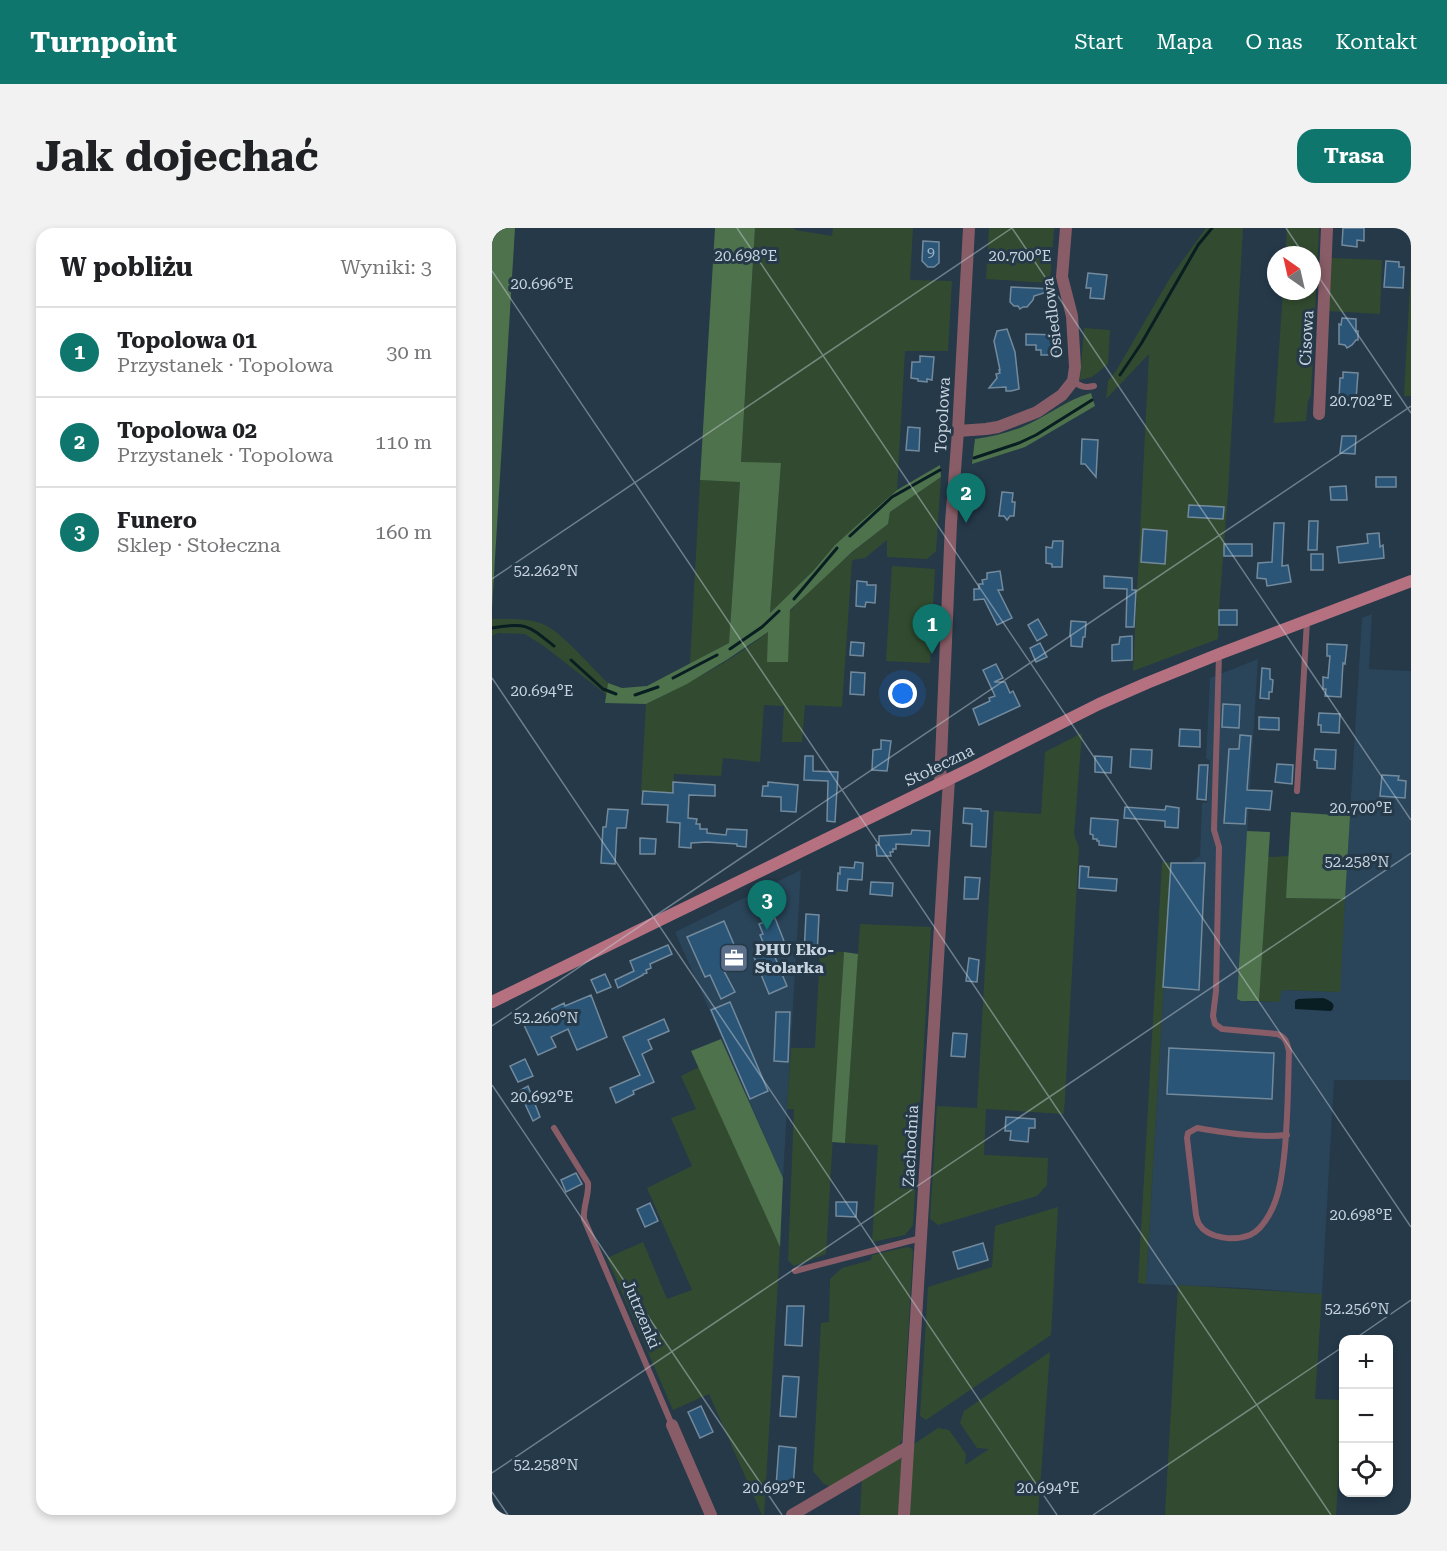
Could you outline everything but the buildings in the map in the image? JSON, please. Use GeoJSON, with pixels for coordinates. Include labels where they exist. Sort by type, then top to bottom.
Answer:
{"type":"FeatureCollection","features":[{"type":"Feature","properties":{"kind":"main road","name":"Stołeczna"},"geometry":{"type":"LineString","coordinates":[[492,1002],[1099,704],[1219,654],[1411,580]]}},
{"type":"Feature","properties":{"kind":"street","name":"Topolowa"},"geometry":{"type":"LineString","coordinates":[[945,781],[951,523],[969,228]]}},
{"type":"Feature","properties":{"kind":"street","name":"Osiedlowa"},"geometry":{"type":"LineString","coordinates":[[958,431],[998,427],[1037,412],[1062,395],[1073,381],[1075,368],[1072,316],[1062,277],[1066,228]]}},
{"type":"Feature","properties":{"kind":"street","name":"Cisowa"},"geometry":{"type":"LineString","coordinates":[[1319,414],[1327,228]]}},
{"type":"Feature","properties":{"kind":"street","name":"Zachodnia"},"geometry":{"type":"LineString","coordinates":[[904,1515],[945,781]]}},
{"type":"Feature","properties":{"kind":"street","name":"Jutrzenki"},"geometry":{"type":"LineString","coordinates":[[672,1425],[711,1515]]}},
{"type":"Feature","properties":{"kind":"street"},"geometry":{"type":"LineString","coordinates":[[792,1515],[908,1447]]}},
{"type":"Feature","properties":{"kind":"lane"},"geometry":{"type":"LineString","coordinates":[[1073,381],[1080,386],[1094,386]]}},
{"type":"Feature","properties":{"kind":"lane"},"geometry":{"type":"LineString","coordinates":[[1297,791],[1307,620]]}},
{"type":"Feature","properties":{"kind":"lane"},"geometry":{"type":"LineString","coordinates":[[1219,654],[1214,830],[1218,847],[1216,991],[1213,1016],[1215,1024],[1222,1029],[1277,1034],[1287,1041],[1289,1051],[1287,1135],[1281,1182],[1274,1205],[1259,1229],[1250,1234],[1228,1238],[1206,1231],[1199,1225],[1188,1133],[1197,1128],[1249,1136],[1287,1135]]}},
{"type":"Feature","properties":{"kind":"lane","name":"Jutrzenki"},"geometry":{"type":"LineString","coordinates":[[554,1128],[588,1183],[583,1209],[584,1219],[672,1425]]}},
{"type":"Feature","properties":{"kind":"lane"},"geometry":{"type":"LineString","coordinates":[[795,1271],[921,1238]]}},
{"type":"Feature","properties":{"kind":"shaded area"},"geometry":{"type":"Polygon","coordinates":[[[1372,614],[1369,669],[1411,671],[1411,1080],[1334,1080],[1322,1294],[1146,1284],[1171,863],[1189,863],[1200,856],[1202,803],[1207,803],[1210,760],[1206,759],[1210,678],[1258,659],[1237,999],[1279,1002],[1281,990],[1339,992],[1362,618],[1372,614]]]}},
{"type":"Feature","properties":{"kind":"shaded area"},"geometry":{"type":"Polygon","coordinates":[[[801,870],[783,1178],[675,932],[801,870]]]}},
{"type":"Feature","properties":{"kind":"shaded area"},"geometry":{"type":"Polygon","coordinates":[[[1323,998],[1333,1004],[1331,1011],[1295,1009],[1295,1001],[1298,999],[1323,998]]]}},
{"type":"Feature","properties":{"kind":"green space"},"geometry":{"type":"Polygon","coordinates":[[[492,228],[515,228],[492,608],[492,228]]]}},
{"type":"Feature","properties":{"kind":"green space"},"geometry":{"type":"Polygon","coordinates":[[[715,228],[755,228],[741,462],[781,463],[770,613],[813,571],[835,545],[897,490],[940,465],[941,477],[890,512],[888,524],[852,552],[790,610],[788,662],[767,662],[768,632],[687,684],[646,704],[605,703],[608,683],[622,688],[647,686],[729,643],[740,482],[700,480],[715,228]]]}},
{"type":"Feature","properties":{"kind":"green space"},"geometry":{"type":"Polygon","coordinates":[[[755,228],[794,228],[832,236],[833,228],[913,228],[910,280],[952,281],[948,351],[905,351],[897,490],[835,545],[813,571],[770,613],[781,464],[741,463],[755,228]]]}},
{"type":"Feature","properties":{"kind":"green space"},"geometry":{"type":"Polygon","coordinates":[[[989,228],[1054,228],[1050,283],[986,279],[989,228]]]}},
{"type":"Feature","properties":{"kind":"green space"},"geometry":{"type":"Polygon","coordinates":[[[1206,228],[1243,228],[1218,639],[1133,671],[1149,354],[1106,399],[1108,381],[1170,278],[1206,228]]]}},
{"type":"Feature","properties":{"kind":"green space"},"geometry":{"type":"Polygon","coordinates":[[[1287,228],[1319,228],[1318,246],[1286,246],[1287,228]]]}},
{"type":"Feature","properties":{"kind":"green space"},"geometry":{"type":"Polygon","coordinates":[[[1331,258],[1382,260],[1380,314],[1328,311],[1331,258]]]}},
{"type":"Feature","properties":{"kind":"green space"},"geometry":{"type":"Polygon","coordinates":[[[1411,267],[1411,396],[1404,396],[1411,267]]]}},
{"type":"Feature","properties":{"kind":"green space"},"geometry":{"type":"Polygon","coordinates":[[[1282,300],[1316,300],[1311,395],[1308,401],[1306,421],[1274,423],[1282,300]]]}},
{"type":"Feature","properties":{"kind":"green space"},"geometry":{"type":"Polygon","coordinates":[[[1084,328],[1110,330],[1108,364],[1092,377],[1080,380],[1084,328]]]}},
{"type":"Feature","properties":{"kind":"green space"},"geometry":{"type":"Polygon","coordinates":[[[1091,393],[1095,406],[1025,447],[972,464],[975,439],[1022,427],[1091,393]]]}},
{"type":"Feature","properties":{"kind":"green space"},"geometry":{"type":"Polygon","coordinates":[[[941,477],[936,551],[927,559],[887,557],[887,540],[865,558],[852,560],[842,707],[805,705],[802,742],[782,742],[784,706],[764,705],[760,762],[723,758],[721,776],[674,774],[673,792],[641,792],[646,704],[693,680],[754,643],[780,622],[829,573],[888,524],[890,512],[941,477]]]}},
{"type":"Feature","properties":{"kind":"green space"},"geometry":{"type":"Polygon","coordinates":[[[700,480],[740,481],[729,643],[690,664],[700,480]]]}},
{"type":"Feature","properties":{"kind":"green space"},"geometry":{"type":"Polygon","coordinates":[[[892,566],[935,569],[930,663],[886,661],[892,566]]]}},
{"type":"Feature","properties":{"kind":"green space"},"geometry":{"type":"Polygon","coordinates":[[[492,619],[518,619],[551,628],[608,683],[607,695],[525,634],[498,633],[492,636],[492,619]]]}},
{"type":"Feature","properties":{"kind":"green space"},"geometry":{"type":"Polygon","coordinates":[[[1082,733],[1074,834],[1079,848],[1064,1114],[986,1109],[984,1155],[1048,1158],[1047,1185],[1037,1196],[938,1225],[930,1219],[937,1106],[977,1108],[994,811],[1041,814],[1045,752],[1082,733]]]}},
{"type":"Feature","properties":{"kind":"green space"},"geometry":{"type":"Polygon","coordinates":[[[1291,812],[1350,816],[1345,899],[1286,898],[1291,812]]]}},
{"type":"Feature","properties":{"kind":"green space"},"geometry":{"type":"Polygon","coordinates":[[[1247,831],[1270,832],[1259,1001],[1237,999],[1247,831]]]}},
{"type":"Feature","properties":{"kind":"green space"},"geometry":{"type":"Polygon","coordinates":[[[1289,856],[1287,898],[1345,899],[1340,992],[1282,990],[1279,1002],[1259,1001],[1268,857],[1289,856]]]}},
{"type":"Feature","properties":{"kind":"green space"},"geometry":{"type":"Polygon","coordinates":[[[1162,862],[1171,863],[1146,1284],[1138,1283],[1162,862]]]}},
{"type":"Feature","properties":{"kind":"green space"},"geometry":{"type":"Polygon","coordinates":[[[860,924],[931,927],[913,1225],[905,1235],[872,1242],[878,1145],[845,1143],[860,924]]]}},
{"type":"Feature","properties":{"kind":"green space"},"geometry":{"type":"Polygon","coordinates":[[[820,950],[844,952],[826,1254],[794,1266],[788,1260],[794,1109],[787,1109],[791,1048],[815,1048],[820,950]]]}},
{"type":"Feature","properties":{"kind":"green space"},"geometry":{"type":"Polygon","coordinates":[[[844,952],[858,954],[845,1143],[832,1142],[844,952]]]}},
{"type":"Feature","properties":{"kind":"green space"},"geometry":{"type":"Polygon","coordinates":[[[721,1039],[783,1178],[780,1247],[691,1051],[721,1039]]]}},
{"type":"Feature","properties":{"kind":"green space"},"geometry":{"type":"Polygon","coordinates":[[[699,1067],[780,1247],[764,1515],[762,1515],[709,1394],[673,1410],[607,1258],[643,1242],[667,1299],[692,1290],[647,1188],[692,1166],[671,1118],[696,1109],[681,1076],[699,1067]]]}},
{"type":"Feature","properties":{"kind":"green space"},"geometry":{"type":"Polygon","coordinates":[[[1058,1207],[1051,1335],[926,1420],[920,1416],[928,1287],[992,1267],[995,1226],[1058,1207]]]}},
{"type":"Feature","properties":{"kind":"green space"},"geometry":{"type":"Polygon","coordinates":[[[907,1247],[913,1251],[902,1439],[899,1446],[831,1487],[824,1484],[813,1471],[821,1323],[829,1322],[830,1279],[842,1268],[871,1260],[872,1255],[907,1247]]]}},
{"type":"Feature","properties":{"kind":"green space"},"geometry":{"type":"Polygon","coordinates":[[[1178,1285],[1322,1294],[1315,1399],[1339,1400],[1336,1515],[1165,1515],[1178,1285]]]}},
{"type":"Feature","properties":{"kind":"green space"},"geometry":{"type":"Polygon","coordinates":[[[1050,1352],[1038,1515],[907,1515],[911,1446],[938,1428],[949,1430],[966,1454],[965,1465],[989,1449],[977,1448],[960,1423],[964,1411],[1050,1352]]]}},
{"type":"Feature","properties":{"kind":"green space"},"geometry":{"type":"Polygon","coordinates":[[[899,1457],[904,1461],[901,1515],[860,1515],[862,1479],[899,1457]]]}},
{"type":"Feature","properties":{"kind":"waterway"},"geometry":{"type":"LineString","coordinates":[[1120,375],[1141,344],[1198,245],[1212,228]]}},
{"type":"Feature","properties":{"kind":"waterway"},"geometry":{"type":"LineString","coordinates":[[974,458],[1036,435],[1092,400]]}},
{"type":"Feature","properties":{"kind":"waterway"},"geometry":{"type":"LineString","coordinates":[[850,536],[892,497],[940,470]]}},
{"type":"Feature","properties":{"kind":"waterway"},"geometry":{"type":"LineString","coordinates":[[794,599],[837,548]]}},
{"type":"Feature","properties":{"kind":"waterway"},"geometry":{"type":"LineString","coordinates":[[730,649],[762,627],[779,611]]}},
{"type":"Feature","properties":{"kind":"waterway"},"geometry":{"type":"LineString","coordinates":[[492,628],[512,625],[526,627],[554,646]]}},
{"type":"Feature","properties":{"kind":"waterway"},"geometry":{"type":"LineString","coordinates":[[673,678],[717,655]]}},
{"type":"Feature","properties":{"kind":"waterway"},"geometry":{"type":"LineString","coordinates":[[571,660],[603,689],[616,694]]}},
{"type":"Feature","properties":{"kind":"waterway"},"geometry":{"type":"LineString","coordinates":[[635,695],[658,687]]}},
{"type":"Feature","properties":{"kind":"place","name":"Topolowa 02"},"geometry":{"type":"Point","coordinates":[966,523]}},
{"type":"Feature","properties":{"kind":"place","name":"Topolowa 01"},"geometry":{"type":"Point","coordinates":[932,654]}},
{"type":"Feature","properties":{"kind":"place","name":"Funero"},"geometry":{"type":"Point","coordinates":[767,930]}},
{"type":"Feature","properties":{"kind":"place","name":"PHU Eko- Stolarka"},"geometry":{"type":"Point","coordinates":[734,958]}}]}
